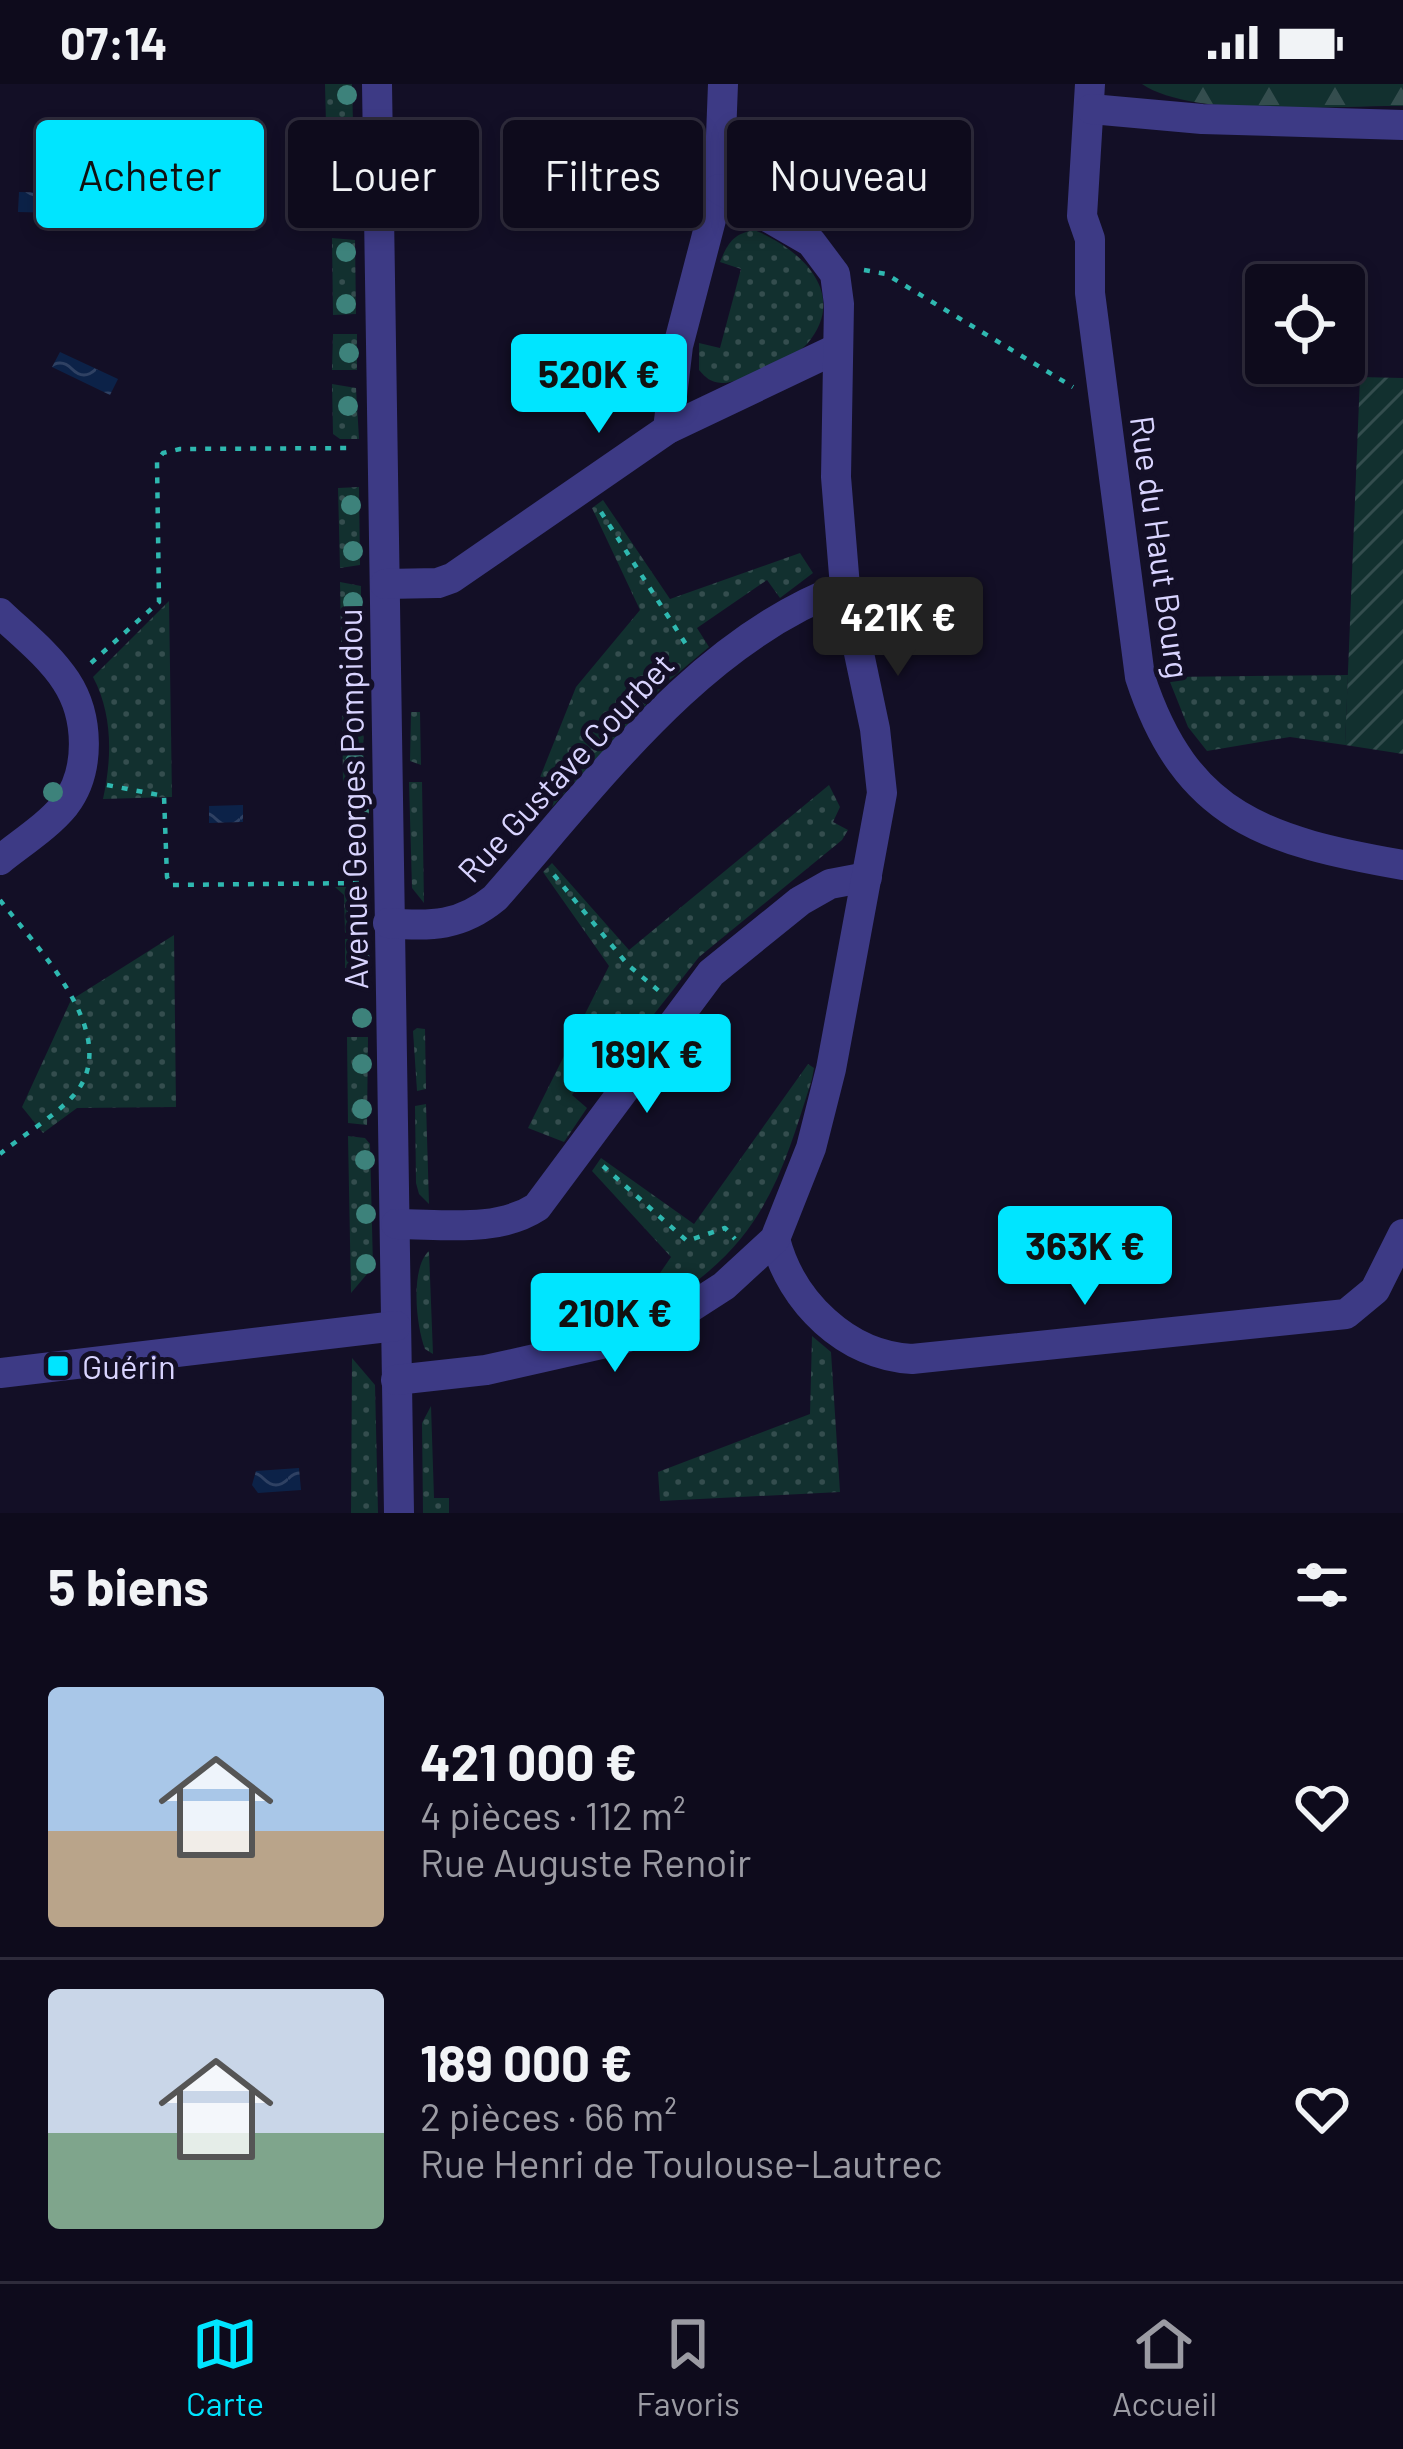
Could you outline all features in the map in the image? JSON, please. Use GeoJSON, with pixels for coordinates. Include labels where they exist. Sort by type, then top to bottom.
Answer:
{"type":"FeatureCollection","features":[{"type":"Feature","properties":{"kind":"street","name":"Avenue Georges Pompidou"},"geometry":{"type":"LineString","coordinates":[[377,84],[399,1513]]}},
{"type":"Feature","properties":{"kind":"street"},"geometry":{"type":"LineString","coordinates":[[668,429],[677,346],[719,189],[723,84]]}},
{"type":"Feature","properties":{"kind":"street"},"geometry":{"type":"LineString","coordinates":[[1091,96],[1202,118],[1403,125]]}},
{"type":"Feature","properties":{"kind":"street","name":"Rue du Haut Bourg"},"geometry":{"type":"LineString","coordinates":[[1091,96],[1082,216],[1090,239],[1090,292],[1140,677],[1153,718],[1173,756],[1202,790],[1229,809],[1280,836],[1348,856],[1403,865]]}},
{"type":"Feature","properties":{"kind":"street"},"geometry":{"type":"LineString","coordinates":[[396,1380],[486,1370],[623,1339],[679,1316],[765,1250],[811,1148],[831,1069],[882,793],[845,587],[836,477],[839,304],[835,274],[812,242],[719,189]]}},
{"type":"Feature","properties":{"kind":"street"},"geometry":{"type":"LineString","coordinates":[[385,584],[438,583],[452,578],[668,429],[836,349]]}},
{"type":"Feature","properties":{"kind":"street","name":"Rue Gustave Courbet"},"geometry":{"type":"LineString","coordinates":[[388,922],[439,925],[459,921],[495,898],[672,700],[774,623],[845,587]]}},
{"type":"Feature","properties":{"kind":"street"},"geometry":{"type":"LineString","coordinates":[[0,613],[68,683],[83,727],[83,761],[62,810],[0,860]]}},
{"type":"Feature","properties":{"kind":"street"},"geometry":{"type":"LineString","coordinates":[[396,1224],[493,1224],[521,1217],[552,1191],[711,973],[800,901],[830,884],[867,877]]}},
{"type":"Feature","properties":{"kind":"street"},"geometry":{"type":"LineString","coordinates":[[765,1250],[779,1254],[820,1318],[863,1348],[890,1358],[912,1359],[1346,1313],[1375,1290],[1403,1234]]}},
{"type":"Feature","properties":{"kind":"street"},"geometry":{"type":"LineString","coordinates":[[0,1372],[396,1326]]}},
{"type":"Feature","properties":{"kind":"path"},"geometry":{"type":"LineString","coordinates":[[829,263],[886,274],[1078,390],[1103,397]]}},
{"type":"Feature","properties":{"kind":"path"},"geometry":{"type":"LineString","coordinates":[[68,683],[159,602],[157,461],[163,453],[382,450]]}},
{"type":"Feature","properties":{"kind":"path"},"geometry":{"type":"LineString","coordinates":[[585,487],[704,673]]}},
{"type":"Feature","properties":{"kind":"path"},"geometry":{"type":"LineString","coordinates":[[78,780],[164,796],[171,885],[388,882]]}},
{"type":"Feature","properties":{"kind":"path"},"geometry":{"type":"LineString","coordinates":[[536,852],[628,965],[682,1009]]}},
{"type":"Feature","properties":{"kind":"path"},"geometry":{"type":"LineString","coordinates":[[0,900],[82,1011],[92,1039],[88,1066],[75,1093],[0,1154]]}},
{"type":"Feature","properties":{"kind":"path"},"geometry":{"type":"LineString","coordinates":[[583,1148],[688,1241],[725,1228],[765,1250]]}},
{"type":"Feature","properties":{"kind":"green space"},"geometry":{"type":"Polygon","coordinates":[[[325,84],[352,84],[353,120],[326,120],[325,84]]]}},
{"type":"Feature","properties":{"kind":"green space"},"geometry":{"type":"Polygon","coordinates":[[[1142,84],[1403,84],[1403,106],[1230,106],[1165,95],[1142,84]]]}},
{"type":"Feature","properties":{"kind":"green space"},"geometry":{"type":"Polygon","coordinates":[[[754,230],[788,248],[814,275],[823,308],[819,325],[807,344],[779,362],[740,379],[714,382],[699,370],[699,343],[720,348],[741,269],[720,262],[732,240],[754,230]]]}},
{"type":"Feature","properties":{"kind":"green space"},"geometry":{"type":"Polygon","coordinates":[[[332,238],[355,240],[356,314],[333,315],[332,238]]]}},
{"type":"Feature","properties":{"kind":"green space"},"geometry":{"type":"Polygon","coordinates":[[[333,334],[357,334],[357,370],[332,370],[333,334]]]}},
{"type":"Feature","properties":{"kind":"green space"},"geometry":{"type":"Polygon","coordinates":[[[1365,377],[1403,378],[1403,754],[1345,745],[1360,384],[1365,384],[1365,377]]]}},
{"type":"Feature","properties":{"kind":"green space"},"geometry":{"type":"Polygon","coordinates":[[[332,384],[356,388],[359,439],[333,434],[332,384]]]}},
{"type":"Feature","properties":{"kind":"green space"},"geometry":{"type":"Polygon","coordinates":[[[359,487],[360,565],[340,568],[338,488],[359,487]]]}},
{"type":"Feature","properties":{"kind":"green space"},"geometry":{"type":"Polygon","coordinates":[[[603,500],[670,599],[800,553],[813,573],[780,598],[767,580],[697,628],[709,647],[665,684],[552,807],[531,800],[576,687],[640,610],[592,508],[603,500]]]}},
{"type":"Feature","properties":{"kind":"green space"},"geometry":{"type":"Polygon","coordinates":[[[340,582],[361,586],[361,688],[342,689],[340,582]]]}},
{"type":"Feature","properties":{"kind":"green space"},"geometry":{"type":"Polygon","coordinates":[[[169,601],[172,797],[103,799],[109,737],[93,677],[169,601]]]}},
{"type":"Feature","properties":{"kind":"green space"},"geometry":{"type":"Polygon","coordinates":[[[1348,675],[1345,745],[1290,737],[1207,751],[1188,727],[1168,677],[1348,675]]]}},
{"type":"Feature","properties":{"kind":"green space"},"geometry":{"type":"Polygon","coordinates":[[[342,704],[363,707],[364,786],[343,782],[342,704]]]}},
{"type":"Feature","properties":{"kind":"green space"},"geometry":{"type":"Polygon","coordinates":[[[411,712],[420,712],[421,765],[410,761],[411,712]]]}},
{"type":"Feature","properties":{"kind":"green space"},"geometry":{"type":"Polygon","coordinates":[[[409,782],[422,782],[424,903],[412,888],[409,782]]]}},
{"type":"Feature","properties":{"kind":"green space"},"geometry":{"type":"Polygon","coordinates":[[[829,785],[840,807],[833,822],[848,830],[842,840],[699,957],[636,1037],[619,1026],[572,1095],[587,1108],[564,1142],[528,1128],[609,966],[543,872],[552,863],[629,950],[829,785]]]}},
{"type":"Feature","properties":{"kind":"green space"},"geometry":{"type":"Polygon","coordinates":[[[335,887],[367,891],[367,929],[345,933],[344,895],[335,887]]]}},
{"type":"Feature","properties":{"kind":"green space"},"geometry":{"type":"Polygon","coordinates":[[[174,935],[176,1107],[77,1108],[43,1133],[22,1107],[71,1000],[174,935]]]}},
{"type":"Feature","properties":{"kind":"green space"},"geometry":{"type":"Polygon","coordinates":[[[345,939],[367,941],[366,967],[345,968],[345,939]]]}},
{"type":"Feature","properties":{"kind":"green space"},"geometry":{"type":"Polygon","coordinates":[[[425,1029],[426,1089],[417,1091],[413,1031],[425,1029]]]}},
{"type":"Feature","properties":{"kind":"green space"},"geometry":{"type":"Polygon","coordinates":[[[347,1037],[368,1037],[367,1125],[348,1123],[347,1037]]]}},
{"type":"Feature","properties":{"kind":"green space"},"geometry":{"type":"Polygon","coordinates":[[[808,1064],[814,1068],[812,1079],[793,1137],[758,1214],[722,1259],[698,1280],[671,1299],[640,1310],[638,1305],[671,1257],[592,1171],[601,1158],[694,1224],[808,1064]]]}},
{"type":"Feature","properties":{"kind":"green space"},"geometry":{"type":"Polygon","coordinates":[[[426,1104],[429,1204],[416,1183],[415,1106],[426,1104]]]}},
{"type":"Feature","properties":{"kind":"green space"},"geometry":{"type":"Polygon","coordinates":[[[348,1136],[365,1138],[370,1144],[373,1267],[351,1293],[348,1136]]]}},
{"type":"Feature","properties":{"kind":"green space"},"geometry":{"type":"Polygon","coordinates":[[[429,1251],[433,1354],[425,1349],[416,1298],[419,1270],[429,1251]]]}},
{"type":"Feature","properties":{"kind":"green space"},"geometry":{"type":"Polygon","coordinates":[[[812,1336],[831,1352],[840,1492],[660,1501],[658,1472],[810,1414],[812,1336]]]}},
{"type":"Feature","properties":{"kind":"green space"},"geometry":{"type":"Polygon","coordinates":[[[352,1358],[375,1385],[378,1513],[351,1513],[352,1358]]]}},
{"type":"Feature","properties":{"kind":"green space"},"geometry":{"type":"Polygon","coordinates":[[[431,1406],[434,1498],[449,1498],[449,1513],[423,1513],[422,1423],[431,1406]]]}},
{"type":"Feature","properties":{"kind":"water"},"geometry":{"type":"Polygon","coordinates":[[[19,192],[36,192],[36,212],[18,212],[19,192]]]}},
{"type":"Feature","properties":{"kind":"water"},"geometry":{"type":"Polygon","coordinates":[[[60,352],[118,379],[110,395],[52,367],[60,352]]]}},
{"type":"Feature","properties":{"kind":"water"},"geometry":{"type":"Polygon","coordinates":[[[243,805],[243,822],[209,823],[209,806],[243,805]]]}},
{"type":"Feature","properties":{"kind":"water"},"geometry":{"type":"Polygon","coordinates":[[[299,1468],[301,1490],[258,1493],[252,1485],[256,1471],[299,1468]]]}},
{"type":"Feature","properties":{"kind":"place","name":"Guérin"},"geometry":{"type":"Point","coordinates":[58,1366]}}]}
